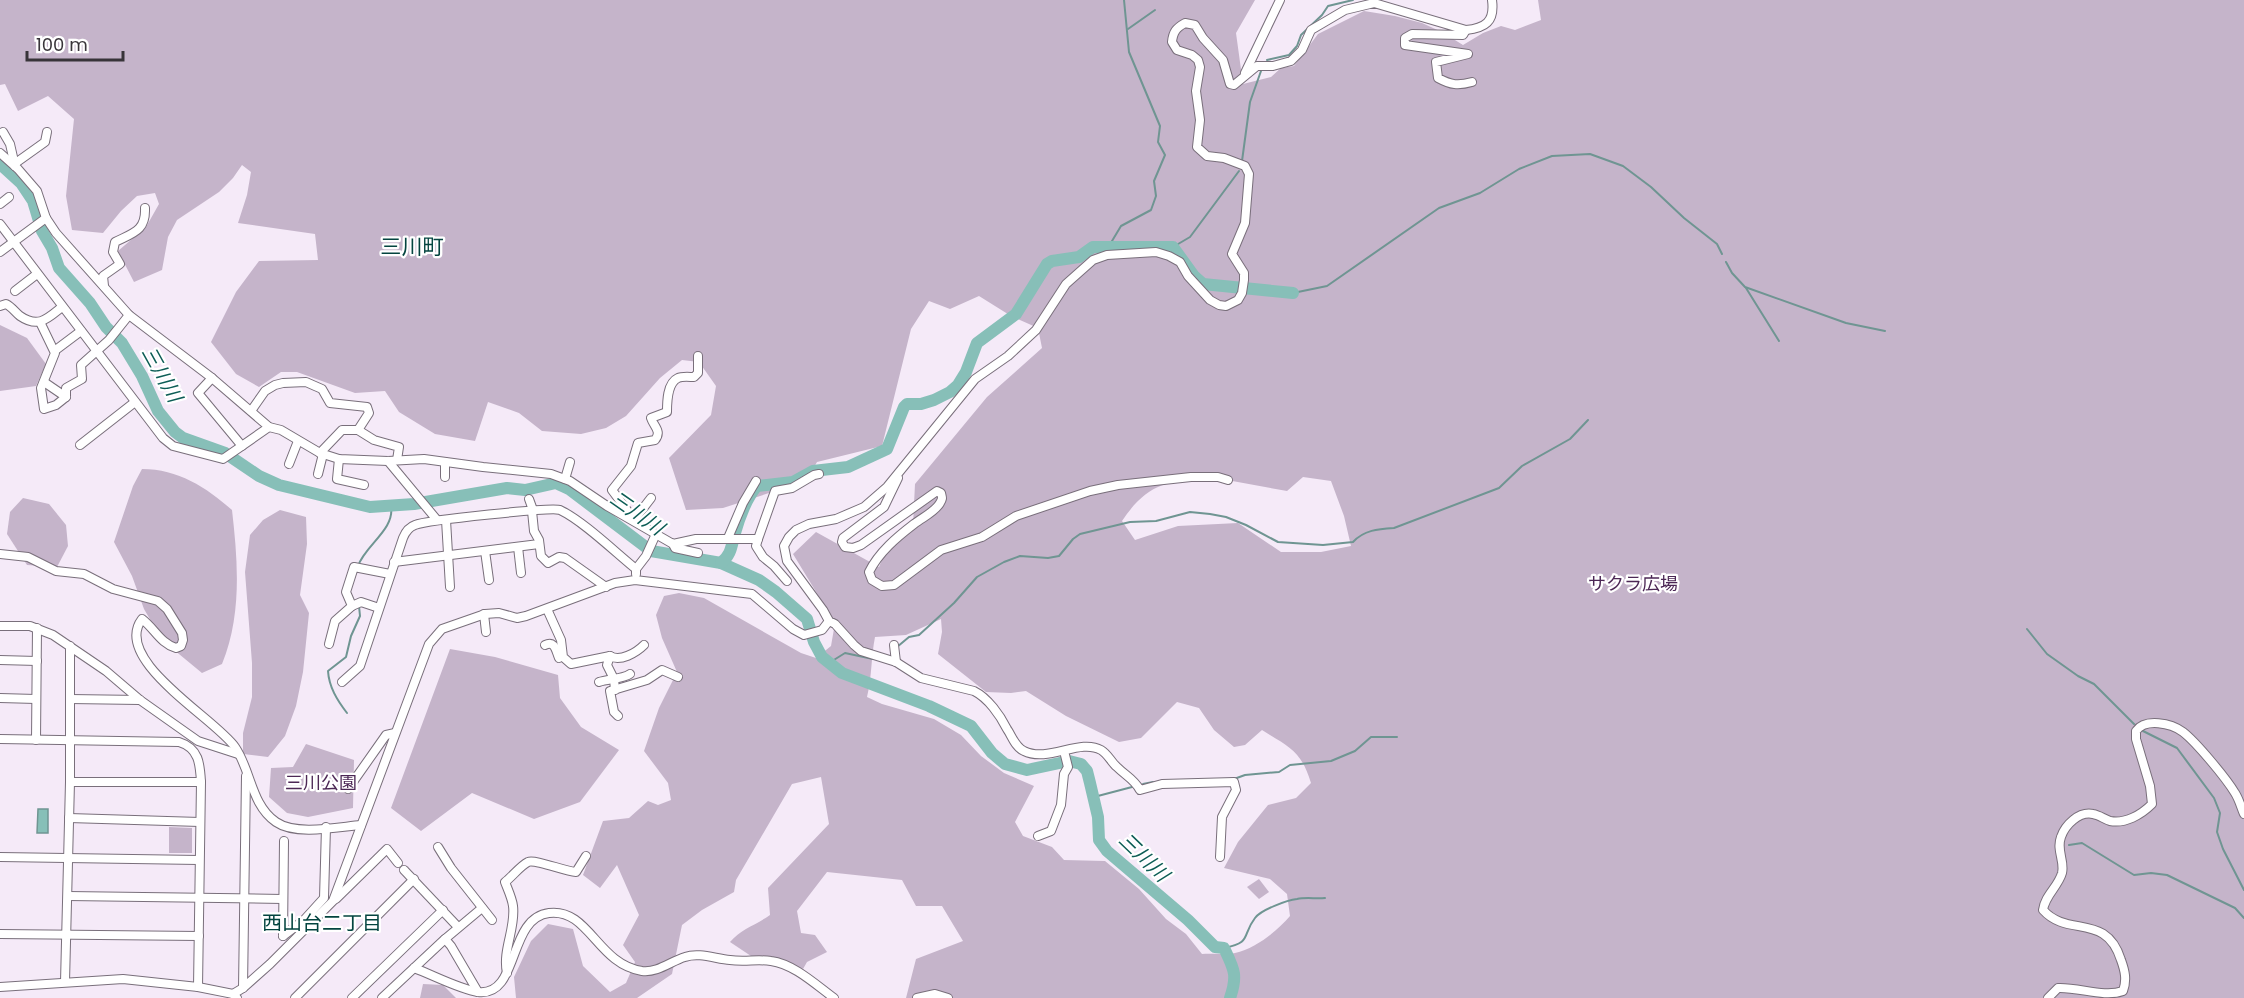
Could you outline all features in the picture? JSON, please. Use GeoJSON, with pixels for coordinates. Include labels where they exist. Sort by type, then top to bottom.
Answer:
{"type":"FeatureCollection","features":[{"type":"Feature","properties":{"kind":"street"},"geometry":{"type":"LineString","coordinates":[[1244,76],[1280,0]]}},
{"type":"Feature","properties":{"kind":"street"},"geometry":{"type":"LineString","coordinates":[[1220,857],[1222,817],[1236,790],[1234,782],[1162,784],[1140,790],[1134,780],[1116,767],[1103,751],[1094,747],[1064,753],[1042,754],[1018,748],[1006,727],[981,695],[974,691],[921,678],[895,653],[879,656],[861,651],[835,624],[828,621],[823,610],[787,561],[784,546],[796,530],[809,524],[836,519],[864,507],[898,474],[975,379],[1008,356],[1036,330],[1066,284],[1093,260],[1107,255],[1156,252],[1180,262],[1188,276],[1210,300],[1219,305],[1233,304],[1242,293],[1244,273],[1232,254],[1245,223],[1249,174],[1245,165],[1224,158],[1207,156],[1197,147],[1200,120],[1196,91],[1200,67],[1192,55],[1177,50],[1172,42],[1173,33],[1185,23],[1195,25],[1203,38],[1223,60],[1230,84],[1234,85],[1257,66],[1292,62],[1302,50],[1311,30],[1345,10],[1377,2],[1466,30],[1481,28],[1489,20],[1493,8],[1492,0]]}},
{"type":"Feature","properties":{"kind":"street"},"geometry":{"type":"LineString","coordinates":[[1466,30],[1463,34],[1412,34],[1405,38],[1404,45],[1468,54],[1436,62],[1438,78],[1450,84],[1461,85],[1472,82]]}},
{"type":"Feature","properties":{"kind":"street"},"geometry":{"type":"LineString","coordinates":[[3,132],[17,164],[37,191],[45,218],[56,234],[129,315],[212,378],[269,427],[281,430],[322,454],[339,459],[393,461],[424,459],[483,468],[551,474],[565,479],[636,522],[654,538],[673,544],[696,539],[758,539]]}},
{"type":"Feature","properties":{"kind":"street"},"geometry":{"type":"LineString","coordinates":[[17,164],[45,142],[47,132]]}},
{"type":"Feature","properties":{"kind":"street"},"geometry":{"type":"LineString","coordinates":[[0,153],[17,164]]}},
{"type":"Feature","properties":{"kind":"street"},"geometry":{"type":"LineString","coordinates":[[0,204],[9,197]]}},
{"type":"Feature","properties":{"kind":"street"},"geometry":{"type":"LineString","coordinates":[[104,287],[103,276],[120,264],[114,252],[115,242],[142,226],[145,219],[145,208]]}},
{"type":"Feature","properties":{"kind":"street"},"geometry":{"type":"LineString","coordinates":[[0,252],[45,218]]}},
{"type":"Feature","properties":{"kind":"street"},"geometry":{"type":"LineString","coordinates":[[0,224],[163,438],[173,446],[224,459],[269,427]]}},
{"type":"Feature","properties":{"kind":"street"},"geometry":{"type":"LineString","coordinates":[[15,291],[37,274]]}},
{"type":"Feature","properties":{"kind":"street"},"geometry":{"type":"LineString","coordinates":[[0,306],[6,304],[20,315],[40,322],[45,321],[62,307]]}},
{"type":"Feature","properties":{"kind":"street"},"geometry":{"type":"LineString","coordinates":[[66,397],[66,388],[82,379],[81,365],[109,340],[129,315]]}},
{"type":"Feature","properties":{"kind":"street"},"geometry":{"type":"LineString","coordinates":[[40,322],[55,353],[41,388],[44,410],[56,405],[66,397]]}},
{"type":"Feature","properties":{"kind":"street"},"geometry":{"type":"LineString","coordinates":[[57,348],[81,331]]}},
{"type":"Feature","properties":{"kind":"street"},"geometry":{"type":"LineString","coordinates":[[636,522],[612,490],[631,466],[638,443],[655,440],[658,436],[659,433],[651,418],[667,412],[668,393],[675,380],[681,377],[694,377],[698,373],[698,356]]}},
{"type":"Feature","properties":{"kind":"street"},"geometry":{"type":"LineString","coordinates":[[212,378],[198,393],[239,448]]}},
{"type":"Feature","properties":{"kind":"street"},"geometry":{"type":"LineString","coordinates":[[44,382],[66,397]]}},
{"type":"Feature","properties":{"kind":"street"},"geometry":{"type":"LineString","coordinates":[[251,411],[269,388],[283,383],[306,382],[322,389],[330,403],[362,406],[369,409],[358,430]]}},
{"type":"Feature","properties":{"kind":"street"},"geometry":{"type":"LineString","coordinates":[[80,445],[135,402]]}},
{"type":"Feature","properties":{"kind":"street"},"geometry":{"type":"LineString","coordinates":[[318,474],[322,454],[342,430],[358,430],[374,440],[399,447],[393,461]]}},
{"type":"Feature","properties":{"kind":"street"},"geometry":{"type":"LineString","coordinates":[[290,464],[298,441]]}},
{"type":"Feature","properties":{"kind":"street"},"geometry":{"type":"LineString","coordinates":[[481,457],[483,468]]}},
{"type":"Feature","properties":{"kind":"street"},"geometry":{"type":"LineString","coordinates":[[339,459],[337,479],[364,485]]}},
{"type":"Feature","properties":{"kind":"street"},"geometry":{"type":"LineString","coordinates":[[393,461],[416,495],[442,520],[448,555],[450,587]]}},
{"type":"Feature","properties":{"kind":"street"},"geometry":{"type":"LineString","coordinates":[[445,462],[445,477]]}},
{"type":"Feature","properties":{"kind":"street"},"geometry":{"type":"LineString","coordinates":[[565,479],[570,462]]}},
{"type":"Feature","properties":{"kind":"street"},"geometry":{"type":"LineString","coordinates":[[787,581],[763,557],[756,546],[758,539],[775,491],[792,488],[819,474]]}},
{"type":"Feature","properties":{"kind":"street"},"geometry":{"type":"LineString","coordinates":[[898,474],[898,480],[884,507],[848,532],[842,542],[845,547],[853,548],[861,545],[937,491],[942,497],[933,510],[894,541],[877,558],[869,572],[872,580],[882,586],[894,585],[941,550],[982,537],[1016,516],[1090,492],[1118,486],[1191,477],[1218,477],[1228,480]]}},
{"type":"Feature","properties":{"kind":"street"},"geometry":{"type":"LineString","coordinates":[[729,538],[743,503],[756,481]]}},
{"type":"Feature","properties":{"kind":"street"},"geometry":{"type":"LineString","coordinates":[[636,522],[651,498]]}},
{"type":"Feature","properties":{"kind":"street"},"geometry":{"type":"LineString","coordinates":[[528,499],[533,511],[534,531],[541,556],[548,563],[562,557],[606,587]]}},
{"type":"Feature","properties":{"kind":"street"},"geometry":{"type":"LineString","coordinates":[[342,682],[360,666],[394,562],[406,531],[414,525],[555,508],[636,569]]}},
{"type":"Feature","properties":{"kind":"street"},"geometry":{"type":"LineString","coordinates":[[635,580],[636,569],[646,556],[654,538]]}},
{"type":"Feature","properties":{"kind":"street"},"geometry":{"type":"LineString","coordinates":[[394,562],[539,544]]}},
{"type":"Feature","properties":{"kind":"street"},"geometry":{"type":"LineString","coordinates":[[673,544],[675,548],[698,553]]}},
{"type":"Feature","properties":{"kind":"street"},"geometry":{"type":"LineString","coordinates":[[518,547],[521,573]]}},
{"type":"Feature","properties":{"kind":"street"},"geometry":{"type":"LineString","coordinates":[[485,551],[489,580]]}},
{"type":"Feature","properties":{"kind":"street"},"geometry":{"type":"LineString","coordinates":[[0,554],[27,556],[56,571],[84,574],[113,589],[158,601],[172,617],[182,633],[183,640],[181,646],[176,648],[167,645],[142,619],[138,625],[137,639],[145,661],[164,682],[234,746],[264,809],[276,822],[296,830],[361,825]]}},
{"type":"Feature","properties":{"kind":"street"},"geometry":{"type":"LineString","coordinates":[[379,608],[356,604],[346,592],[358,568],[390,574]]}},
{"type":"Feature","properties":{"kind":"street"},"geometry":{"type":"LineString","coordinates":[[333,901],[429,644],[442,629],[484,614],[499,613],[517,618],[606,587],[635,580],[752,594],[793,629],[804,635],[817,633],[828,621]]}},
{"type":"Feature","properties":{"kind":"street"},"geometry":{"type":"LineString","coordinates":[[329,644],[335,621],[356,604]]}},
{"type":"Feature","properties":{"kind":"street"},"geometry":{"type":"LineString","coordinates":[[547,609],[558,632],[563,657],[571,664]]}},
{"type":"Feature","properties":{"kind":"street"},"geometry":{"type":"LineString","coordinates":[[484,614],[486,632]]}},
{"type":"Feature","properties":{"kind":"street"},"geometry":{"type":"LineString","coordinates":[[0,626],[38,628],[53,635],[106,671],[140,700],[198,741],[238,754]]}},
{"type":"Feature","properties":{"kind":"street"},"geometry":{"type":"LineString","coordinates":[[36,740],[38,628]]}},
{"type":"Feature","properties":{"kind":"street"},"geometry":{"type":"LineString","coordinates":[[545,645],[550,644],[557,648],[563,665],[610,657],[623,658],[644,645]]}},
{"type":"Feature","properties":{"kind":"street"},"geometry":{"type":"LineString","coordinates":[[65,982],[70,782],[70,646]]}},
{"type":"Feature","properties":{"kind":"street"},"geometry":{"type":"LineString","coordinates":[[610,657],[607,665],[613,677],[615,690]]}},
{"type":"Feature","properties":{"kind":"street"},"geometry":{"type":"LineString","coordinates":[[0,660],[37,661]]}},
{"type":"Feature","properties":{"kind":"street"},"geometry":{"type":"LineString","coordinates":[[618,716],[613,708],[610,691],[647,680],[662,670],[678,677]]}},
{"type":"Feature","properties":{"kind":"street"},"geometry":{"type":"LineString","coordinates":[[598,682],[613,677],[626,677],[630,674]]}},
{"type":"Feature","properties":{"kind":"street"},"geometry":{"type":"LineString","coordinates":[[0,698],[36,699]]}},
{"type":"Feature","properties":{"kind":"street"},"geometry":{"type":"LineString","coordinates":[[70,699],[140,700]]}},
{"type":"Feature","properties":{"kind":"street"},"geometry":{"type":"LineString","coordinates":[[2048,998],[2058,988],[2071,987],[2115,995],[2123,992],[2126,982],[2118,952],[2102,932],[2060,922],[2049,917],[2043,909],[2044,900],[2060,880],[2063,871],[2058,848],[2061,836],[2068,824],[2081,815],[2091,813],[2111,821],[2122,821],[2145,811],[2152,804],[2150,786],[2136,739],[2136,731],[2140,726],[2148,723],[2161,724],[2183,732],[2236,794],[2244,814]]}},
{"type":"Feature","properties":{"kind":"street"},"geometry":{"type":"LineString","coordinates":[[348,789],[386,735],[395,733]]}},
{"type":"Feature","properties":{"kind":"street"},"geometry":{"type":"LineString","coordinates":[[0,740],[179,742],[191,748],[200,761],[201,782],[198,987]]}},
{"type":"Feature","properties":{"kind":"street"},"geometry":{"type":"LineString","coordinates":[[191,748],[198,741]]}},
{"type":"Feature","properties":{"kind":"street"},"geometry":{"type":"LineString","coordinates":[[1038,836],[1051,831],[1061,805],[1064,774],[1068,767],[1064,753]]}},
{"type":"Feature","properties":{"kind":"street"},"geometry":{"type":"LineString","coordinates":[[243,988],[246,773]]}},
{"type":"Feature","properties":{"kind":"street"},"geometry":{"type":"LineString","coordinates":[[70,782],[201,782]]}},
{"type":"Feature","properties":{"kind":"street"},"geometry":{"type":"LineString","coordinates":[[69,818],[200,822]]}},
{"type":"Feature","properties":{"kind":"street"},"geometry":{"type":"LineString","coordinates":[[284,841],[283,936],[304,920],[322,901],[326,827]]}},
{"type":"Feature","properties":{"kind":"street"},"geometry":{"type":"LineString","coordinates":[[438,847],[451,868],[492,920]]}},
{"type":"Feature","properties":{"kind":"street"},"geometry":{"type":"LineString","coordinates":[[0,987],[123,979],[198,987],[219,995],[235,996],[387,849],[458,927]]}},
{"type":"Feature","properties":{"kind":"street"},"geometry":{"type":"LineString","coordinates":[[507,974],[505,963],[513,918],[513,904],[505,882],[528,862],[538,861],[565,871],[576,872],[586,856]]}},
{"type":"Feature","properties":{"kind":"street"},"geometry":{"type":"LineString","coordinates":[[0,857],[200,860]]}},
{"type":"Feature","properties":{"kind":"street"},"geometry":{"type":"LineString","coordinates":[[295,998],[414,879]]}},
{"type":"Feature","properties":{"kind":"street"},"geometry":{"type":"LineString","coordinates":[[68,896],[283,899]]}},
{"type":"Feature","properties":{"kind":"street"},"geometry":{"type":"LineString","coordinates":[[382,998],[458,927],[482,908]]}},
{"type":"Feature","properties":{"kind":"street"},"geometry":{"type":"LineString","coordinates":[[352,998],[443,910]]}},
{"type":"Feature","properties":{"kind":"street"},"geometry":{"type":"LineString","coordinates":[[414,968],[478,992],[487,991],[496,987],[507,974],[523,933],[531,920],[547,913],[557,913],[575,918],[605,951],[621,964],[632,968],[644,971],[658,969],[685,957],[698,955],[733,961],[772,961],[790,968],[834,998]]}},
{"type":"Feature","properties":{"kind":"street"},"geometry":{"type":"LineString","coordinates":[[0,934],[199,936]]}},
{"type":"Feature","properties":{"kind":"street"},"geometry":{"type":"LineString","coordinates":[[445,939],[452,946],[478,992]]}},
{"type":"Feature","properties":{"kind":"street"},"geometry":{"type":"LineString","coordinates":[[917,998],[935,994],[948,998]]}},
{"type":"Feature","properties":{"kind":"green space","name":"サクラ広場"},"geometry":{"type":"Polygon","coordinates":[[[0,0],[1255,0],[1236,33],[1243,84],[1271,77],[1281,68],[1294,66],[1318,34],[1364,11],[1422,23],[1463,45],[1501,26],[1515,30],[1541,20],[1538,0],[2244,0],[2244,998],[906,998],[916,959],[963,941],[942,906],[916,906],[902,880],[827,872],[797,911],[801,933],[815,935],[827,952],[807,962],[803,969],[779,959],[751,956],[730,942],[744,930],[770,915],[768,888],[829,824],[821,777],[792,784],[736,880],[734,892],[702,910],[682,925],[672,974],[637,998],[516,998],[514,977],[531,941],[548,924],[573,929],[583,966],[610,992],[626,983],[635,962],[623,945],[639,915],[617,865],[600,888],[583,875],[603,821],[629,818],[648,801],[658,805],[671,800],[668,783],[644,751],[659,708],[677,672],[662,638],[656,615],[664,596],[679,593],[704,598],[801,653],[816,658],[831,646],[835,623],[793,554],[816,532],[879,567],[891,537],[913,525],[915,484],[987,397],[1042,348],[1038,328],[1011,316],[979,296],[950,309],[929,301],[911,329],[882,446],[817,462],[806,481],[723,508],[686,510],[669,458],[711,415],[716,386],[699,362],[682,360],[660,378],[626,416],[606,428],[581,434],[542,431],[519,413],[488,402],[475,441],[435,434],[399,412],[385,391],[355,393],[297,372],[281,372],[259,387],[236,374],[211,342],[236,292],[259,261],[318,260],[315,234],[238,223],[247,195],[251,172],[242,165],[219,192],[177,220],[168,237],[162,270],[134,282],[118,251],[146,227],[159,204],[155,193],[137,196],[103,233],[72,230],[66,196],[74,119],[48,96],[18,111],[5,84],[0,85],[0,0]],[[1205,476],[1158,487],[1140,499],[1122,521],[1135,540],[1178,526],[1238,523],[1281,552],[1321,552],[1351,546],[1344,516],[1331,481],[1303,477],[1287,491],[1205,476]],[[941,619],[906,635],[875,637],[867,697],[882,704],[934,719],[961,735],[981,756],[1004,773],[1034,786],[1015,822],[1023,836],[1052,847],[1064,860],[1105,861],[1139,889],[1166,919],[1186,934],[1202,954],[1231,954],[1243,951],[1272,933],[1290,916],[1287,894],[1270,879],[1224,868],[1238,842],[1268,805],[1296,798],[1311,783],[1303,763],[1293,750],[1262,730],[1245,745],[1234,747],[1214,730],[1199,708],[1177,702],[1141,738],[1119,742],[1066,716],[1026,691],[986,692],[938,654],[942,632],[941,619]]]}},
{"type":"Feature","properties":{"kind":"green space"},"geometry":{"type":"Polygon","coordinates":[[[0,325],[27,338],[46,364],[36,386],[0,391],[0,325]]]}},
{"type":"Feature","properties":{"kind":"green space"},"geometry":{"type":"Polygon","coordinates":[[[142,469],[168,472],[191,481],[232,510],[237,569],[233,627],[222,664],[202,673],[162,640],[144,609],[132,576],[114,542],[133,486],[142,469]]]}},
{"type":"Feature","properties":{"kind":"green space"},"geometry":{"type":"Polygon","coordinates":[[[23,498],[49,504],[66,525],[68,546],[57,567],[27,565],[7,534],[10,512],[23,498]]]}},
{"type":"Feature","properties":{"kind":"green space"},"geometry":{"type":"Polygon","coordinates":[[[280,510],[306,517],[307,544],[300,595],[309,613],[303,672],[296,706],[285,736],[268,757],[243,754],[243,733],[252,697],[252,663],[245,572],[250,535],[263,520],[280,510]]]}},
{"type":"Feature","properties":{"kind":"green space"},"geometry":{"type":"Polygon","coordinates":[[[450,649],[495,657],[558,675],[560,698],[581,727],[619,750],[580,802],[534,819],[472,793],[421,831],[391,808],[450,649]]]}},
{"type":"Feature","properties":{"kind":"green space","name":"三川公園"},"geometry":{"type":"Polygon","coordinates":[[[306,744],[354,760],[353,808],[308,817],[287,813],[269,797],[271,768],[293,767],[306,744]]]}},
{"type":"Feature","properties":{"kind":"green space"},"geometry":{"type":"Polygon","coordinates":[[[169,827],[192,828],[192,853],[169,853],[169,827]]]}},
{"type":"Feature","properties":{"kind":"green space"},"geometry":{"type":"Polygon","coordinates":[[[1259,879],[1269,892],[1259,899],[1247,887],[1259,879]]]}},
{"type":"Feature","properties":{"kind":"green space"},"geometry":{"type":"Polygon","coordinates":[[[423,984],[443,985],[456,998],[420,998],[423,984]]]}},
{"type":"Feature","properties":{"kind":"shaded area"},"geometry":{"type":"Polygon","coordinates":[[[38,809],[48,809],[48,833],[37,833],[38,809]]]}},
{"type":"Feature","properties":{"kind":"waterway"},"geometry":{"type":"LineString","coordinates":[[1109,246],[1121,226],[1151,210],[1156,196],[1154,181],[1165,155],[1158,142],[1160,126],[1129,52],[1124,0]]}},
{"type":"Feature","properties":{"kind":"waterway"},"geometry":{"type":"LineString","coordinates":[[1267,60],[1289,55],[1297,46],[1301,35],[1328,6],[1353,0]]}},
{"type":"Feature","properties":{"kind":"waterway"},"geometry":{"type":"LineString","coordinates":[[1128,29],[1155,10]]}},
{"type":"Feature","properties":{"kind":"waterway"},"geometry":{"type":"LineString","coordinates":[[1242,161],[1250,102],[1261,71]]}},
{"type":"Feature","properties":{"kind":"waterway"},"geometry":{"type":"LineString","coordinates":[[1293,293],[1327,286],[1439,208],[1480,193],[1519,169],[1552,156],[1590,154],[1623,166],[1717,244],[1722,254]]}},
{"type":"Feature","properties":{"kind":"waterway","name":"三川川"},"geometry":{"type":"LineString","coordinates":[[0,164],[21,183],[33,201],[42,231],[52,248],[59,268],[90,303],[106,327],[122,343],[142,376],[158,411],[183,438],[225,453],[259,476],[279,485],[370,507],[414,504],[507,488],[525,490],[556,483],[569,489],[651,551],[721,563],[759,580],[807,619],[814,642],[822,657],[842,673],[929,706],[971,726],[992,753],[1005,764],[1027,770],[1069,761],[1081,764],[1087,771],[1090,783],[1098,817],[1099,840],[1107,851],[1188,920],[1215,947],[1224,948],[1234,972],[1230,998]]}},
{"type":"Feature","properties":{"kind":"waterway"},"geometry":{"type":"LineString","coordinates":[[1173,247],[1190,237],[1239,171]]}},
{"type":"Feature","properties":{"kind":"waterway"},"geometry":{"type":"LineString","coordinates":[[721,563],[729,553],[744,508],[757,486],[793,482],[813,471],[848,467],[887,449],[904,407],[907,404],[921,404],[934,400],[958,385],[966,372],[977,343],[1016,314],[1047,264],[1052,261],[1079,257],[1093,247],[1173,247],[1194,276],[1203,284],[1293,293]]}},
{"type":"Feature","properties":{"kind":"waterway"},"geometry":{"type":"LineString","coordinates":[[1726,262],[1732,273],[1745,287],[1846,323],[1885,331]]}},
{"type":"Feature","properties":{"kind":"waterway"},"geometry":{"type":"LineString","coordinates":[[1746,288],[1779,341]]}},
{"type":"Feature","properties":{"kind":"waterway"},"geometry":{"type":"LineString","coordinates":[[897,647],[909,637],[919,635],[954,603],[977,577],[1020,556],[1048,558],[1059,556],[1080,534],[1130,522],[1156,521],[1190,512],[1226,517],[1278,542],[1323,545],[1353,542],[1367,533],[1394,528],[1499,488],[1522,466],[1570,439],[1588,420]]}},
{"type":"Feature","properties":{"kind":"waterway"},"geometry":{"type":"LineString","coordinates":[[358,566],[389,523],[391,506]]}},
{"type":"Feature","properties":{"kind":"waterway"},"geometry":{"type":"LineString","coordinates":[[347,713],[334,693],[328,671],[346,657],[351,636],[360,616],[359,606]]}},
{"type":"Feature","properties":{"kind":"waterway"},"geometry":{"type":"LineString","coordinates":[[2027,629],[2047,654],[2078,676],[2094,684],[2134,724]]}},
{"type":"Feature","properties":{"kind":"waterway"},"geometry":{"type":"LineString","coordinates":[[829,663],[845,653],[873,659]]}},
{"type":"Feature","properties":{"kind":"waterway"},"geometry":{"type":"LineString","coordinates":[[2143,731],[2177,748],[2214,798],[2220,813],[2217,832],[2244,890]]}},
{"type":"Feature","properties":{"kind":"waterway"},"geometry":{"type":"LineString","coordinates":[[1234,779],[1245,775],[1279,772],[1290,765],[1331,761],[1355,751],[1371,737],[1397,737]]}},
{"type":"Feature","properties":{"kind":"waterway"},"geometry":{"type":"LineString","coordinates":[[1143,784],[1153,782]]}},
{"type":"Feature","properties":{"kind":"waterway"},"geometry":{"type":"LineString","coordinates":[[1094,797],[1132,787]]}},
{"type":"Feature","properties":{"kind":"waterway"},"geometry":{"type":"LineString","coordinates":[[2069,845],[2082,843],[2134,875],[2151,873],[2167,875],[2235,908],[2244,918]]}},
{"type":"Feature","properties":{"kind":"waterway"},"geometry":{"type":"LineString","coordinates":[[1224,948],[1243,941],[1255,918],[1268,909],[1293,900],[1325,898]]}},
{"type":"Feature","properties":{"kind":"district","name":"三川町"},"geometry":{"type":"Point","coordinates":[412,247]}},
{"type":"Feature","properties":{"kind":"district","name":"西山台二丁目"},"geometry":{"type":"Point","coordinates":[322,923]}}]}
